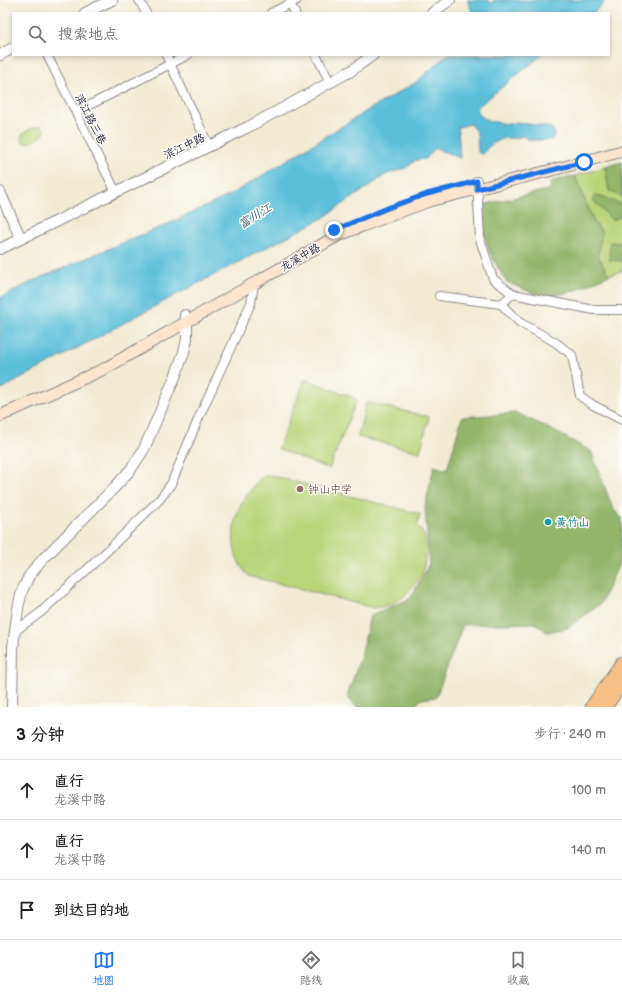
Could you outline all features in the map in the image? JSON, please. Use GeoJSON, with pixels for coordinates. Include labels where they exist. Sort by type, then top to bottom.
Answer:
{"type":"FeatureCollection","features":[{"type":"Feature","properties":{"kind":"highway"},"geometry":{"type":"LineString","coordinates":[[592,707],[622,663]]}},
{"type":"Feature","properties":{"kind":"highway"},"geometry":{"type":"LineString","coordinates":[[605,707],[622,682]]}},
{"type":"Feature","properties":{"kind":"main road","name":"龙溪中路"},"geometry":{"type":"LineString","coordinates":[[0,408],[100,363],[254,284],[337,236],[386,216],[477,185],[622,144]]}},
{"type":"Feature","properties":{"kind":"main road","name":"龙溪中路"},"geometry":{"type":"LineString","coordinates":[[0,416],[104,370],[186,318],[334,230],[390,207],[427,194],[564,167],[622,151]]}},
{"type":"Feature","properties":{"kind":"street"},"geometry":{"type":"LineString","coordinates":[[87,12],[112,0]]}},
{"type":"Feature","properties":{"kind":"street"},"geometry":{"type":"LineString","coordinates":[[139,0],[145,12]]}},
{"type":"Feature","properties":{"kind":"street"},"geometry":{"type":"LineString","coordinates":[[436,7],[450,0]]}},
{"type":"Feature","properties":{"kind":"street"},"geometry":{"type":"LineString","coordinates":[[273,12],[293,2],[295,12]]}},
{"type":"Feature","properties":{"kind":"street"},"geometry":{"type":"LineString","coordinates":[[0,55],[12,49]]}},
{"type":"Feature","properties":{"kind":"street","name":"滨江路三巷"},"geometry":{"type":"LineString","coordinates":[[48,56],[116,192]]}},
{"type":"Feature","properties":{"kind":"street"},"geometry":{"type":"LineString","coordinates":[[166,56],[210,146]]}},
{"type":"Feature","properties":{"kind":"street"},"geometry":{"type":"LineString","coordinates":[[76,112],[186,56]]}},
{"type":"Feature","properties":{"kind":"street"},"geometry":{"type":"LineString","coordinates":[[317,56],[330,82]]}},
{"type":"Feature","properties":{"kind":"street","name":"滨江中路"},"geometry":{"type":"LineString","coordinates":[[0,249],[248,127],[351,71],[372,56]]}},
{"type":"Feature","properties":{"kind":"street"},"geometry":{"type":"LineString","coordinates":[[477,185],[480,239],[493,279],[513,294],[594,310],[622,310]]}},
{"type":"Feature","properties":{"kind":"street"},"geometry":{"type":"LineString","coordinates":[[0,192],[21,239]]}},
{"type":"Feature","properties":{"kind":"street"},"geometry":{"type":"LineString","coordinates":[[15,631],[40,613],[106,552],[160,499],[170,484],[251,303],[254,284]]}},
{"type":"Feature","properties":{"kind":"street"},"geometry":{"type":"LineString","coordinates":[[501,304],[513,294]]}},
{"type":"Feature","properties":{"kind":"street"},"geometry":{"type":"LineString","coordinates":[[440,296],[501,304],[519,322],[556,342],[572,356],[580,396],[593,406],[622,420]]}},
{"type":"Feature","properties":{"kind":"street"},"geometry":{"type":"LineString","coordinates":[[12,707],[13,647],[18,608],[22,591],[29,576],[115,487],[131,469],[144,448],[175,377],[184,352],[187,339],[186,318]]}},
{"type":"Feature","properties":{"kind":"green space"},"geometry":{"type":"Polygon","coordinates":[[[41,126],[44,130],[42,136],[31,142],[23,142],[21,138],[22,135],[28,130],[41,126]]]}},
{"type":"Feature","properties":{"kind":"green space"},"geometry":{"type":"Polygon","coordinates":[[[622,162],[622,271],[609,275],[598,256],[602,232],[594,222],[575,176],[622,162]]]}},
{"type":"Feature","properties":{"kind":"green space"},"geometry":{"type":"Polygon","coordinates":[[[622,162],[622,196],[609,191],[605,167],[622,162]]]}},
{"type":"Feature","properties":{"kind":"green space"},"geometry":{"type":"Polygon","coordinates":[[[575,176],[594,222],[602,232],[598,256],[609,275],[577,290],[545,298],[506,282],[490,253],[475,205],[487,204],[551,189],[550,182],[575,176]]]}},
{"type":"Feature","properties":{"kind":"green space"},"geometry":{"type":"Polygon","coordinates":[[[594,195],[617,202],[622,207],[622,216],[612,220],[593,200],[594,195]]]}},
{"type":"Feature","properties":{"kind":"green space"},"geometry":{"type":"Polygon","coordinates":[[[610,242],[622,243],[622,261],[609,260],[610,242]]]}},
{"type":"Feature","properties":{"kind":"green space"},"geometry":{"type":"Polygon","coordinates":[[[305,379],[357,399],[329,469],[278,449],[305,379]]]}},
{"type":"Feature","properties":{"kind":"green space"},"geometry":{"type":"Polygon","coordinates":[[[366,402],[429,417],[420,452],[358,437],[366,402]]]}},
{"type":"Feature","properties":{"kind":"green space"},"geometry":{"type":"Polygon","coordinates":[[[517,413],[591,451],[613,509],[622,518],[622,548],[618,566],[601,603],[568,628],[547,632],[535,623],[463,625],[436,697],[422,699],[413,707],[356,707],[347,696],[361,656],[370,615],[410,599],[429,564],[425,507],[434,466],[447,470],[462,417],[517,413]]]}},
{"type":"Feature","properties":{"kind":"green space"},"geometry":{"type":"Polygon","coordinates":[[[269,475],[420,514],[417,527],[425,537],[426,547],[422,573],[418,579],[408,592],[396,602],[374,608],[249,576],[239,562],[236,553],[233,535],[234,526],[239,509],[253,486],[257,481],[269,475]]]}},
{"type":"Feature","properties":{"kind":"water"},"geometry":{"type":"Polygon","coordinates":[[[467,0],[488,0],[490,3],[495,0],[606,0],[595,12],[473,12],[467,0]]]}},
{"type":"Feature","properties":{"kind":"water","name":"富川江"},"geometry":{"type":"Polygon","coordinates":[[[446,56],[541,56],[481,104],[477,108],[478,114],[488,121],[509,124],[517,122],[552,128],[555,133],[552,140],[530,140],[523,136],[516,138],[504,138],[492,144],[486,149],[483,155],[478,152],[477,133],[470,124],[458,127],[460,158],[435,148],[426,159],[416,160],[406,168],[387,174],[323,218],[0,390],[0,298],[35,280],[168,224],[232,194],[415,83],[446,56]]]}},
{"type":"Feature","properties":{"kind":"place","name":"钟山中学"},"geometry":{"type":"Point","coordinates":[300,489]}},
{"type":"Feature","properties":{"kind":"place","name":"黄竹山"},"geometry":{"type":"Point","coordinates":[548,522]}},
{"type":"Feature","properties":{"kind":"route"},"geometry":{"type":"LineString","coordinates":[[334,230],[390,207],[427,194],[477,181],[477,189],[584,162]]}}]}
